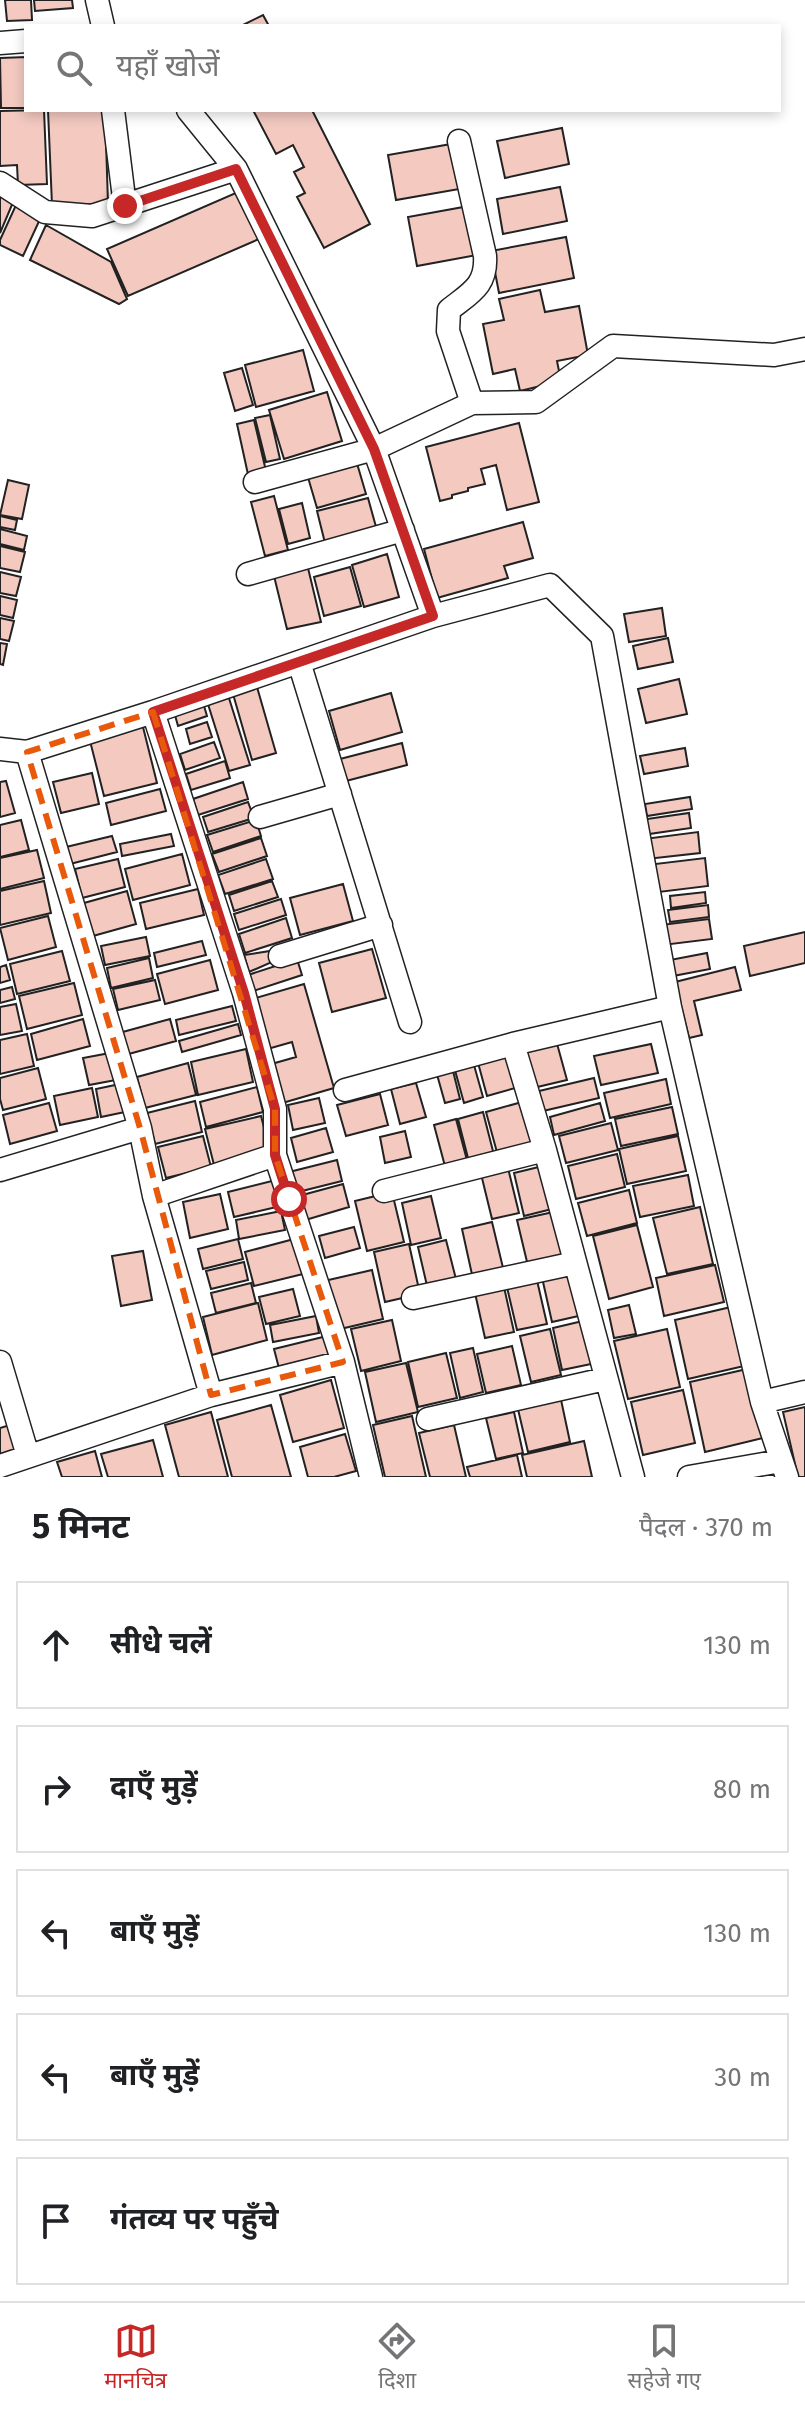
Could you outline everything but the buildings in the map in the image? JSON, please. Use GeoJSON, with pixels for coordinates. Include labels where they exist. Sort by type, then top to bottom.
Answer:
{"type":"FeatureCollection","features":[{"type":"Feature","properties":{"kind":"street"},"geometry":{"type":"LineString","coordinates":[[97,0],[103,24]]}},
{"type":"Feature","properties":{"kind":"street"},"geometry":{"type":"LineString","coordinates":[[0,43],[24,41]]}},
{"type":"Feature","properties":{"kind":"street"},"geometry":{"type":"LineString","coordinates":[[113,112],[125,206]]}},
{"type":"Feature","properties":{"kind":"street"},"geometry":{"type":"LineString","coordinates":[[190,112],[236,169],[374,449],[433,616]]}},
{"type":"Feature","properties":{"kind":"street"},"geometry":{"type":"LineString","coordinates":[[459,141],[486,271],[478,286],[449,310],[448,331],[472,403]]}},
{"type":"Feature","properties":{"kind":"street"},"geometry":{"type":"LineString","coordinates":[[0,183],[45,212],[92,216],[236,169]]}},
{"type":"Feature","properties":{"kind":"street"},"geometry":{"type":"LineString","coordinates":[[255,482],[374,449],[472,403],[536,402],[613,346],[774,355],[805,349]]}},
{"type":"Feature","properties":{"kind":"street"},"geometry":{"type":"LineString","coordinates":[[248,574],[403,530]]}},
{"type":"Feature","properties":{"kind":"street"},"geometry":{"type":"LineString","coordinates":[[0,749],[27,752],[433,616],[550,585],[602,636],[670,1007],[762,1402],[784,1469],[689,1477]]}},
{"type":"Feature","properties":{"kind":"street"},"geometry":{"type":"LineString","coordinates":[[299,662],[410,1022]]}},
{"type":"Feature","properties":{"kind":"street"},"geometry":{"type":"LineString","coordinates":[[153,712],[244,993],[275,1109],[275,1155],[343,1362],[371,1477]]}},
{"type":"Feature","properties":{"kind":"street"},"geometry":{"type":"LineString","coordinates":[[27,752],[140,1128],[154,1196],[211,1395]]}},
{"type":"Feature","properties":{"kind":"street"},"geometry":{"type":"LineString","coordinates":[[260,817],[340,794]]}},
{"type":"Feature","properties":{"kind":"street"},"geometry":{"type":"LineString","coordinates":[[280,956],[381,925]]}},
{"type":"Feature","properties":{"kind":"street"},"geometry":{"type":"LineString","coordinates":[[345,1090],[513,1044],[670,1007]]}},
{"type":"Feature","properties":{"kind":"street"},"geometry":{"type":"LineString","coordinates":[[513,1044],[545,1150],[633,1477]]}},
{"type":"Feature","properties":{"kind":"street"},"geometry":{"type":"LineString","coordinates":[[2,1163],[140,1128]]}},
{"type":"Feature","properties":{"kind":"street"},"geometry":{"type":"LineString","coordinates":[[384,1191],[545,1150]]}},
{"type":"Feature","properties":{"kind":"street"},"geometry":{"type":"LineString","coordinates":[[154,1196],[275,1155]]}},
{"type":"Feature","properties":{"kind":"street"},"geometry":{"type":"LineString","coordinates":[[413,1298],[575,1263]]}},
{"type":"Feature","properties":{"kind":"street"},"geometry":{"type":"LineString","coordinates":[[0,1362],[28,1456]]}},
{"type":"Feature","properties":{"kind":"street"},"geometry":{"type":"LineString","coordinates":[[0,1466],[211,1395],[343,1362]]}},
{"type":"Feature","properties":{"kind":"street"},"geometry":{"type":"LineString","coordinates":[[428,1419],[605,1379]]}},
{"type":"Feature","properties":{"kind":"street"},"geometry":{"type":"LineString","coordinates":[[762,1402],[805,1392]]}},
{"type":"Feature","properties":{"kind":"highlighted area"},"geometry":{"type":"Polygon","coordinates":[[[153,712],[275,1109],[275,1155],[343,1362],[211,1395],[140,1128],[27,752],[153,712]]]}},
{"type":"Feature","properties":{"kind":"route"},"geometry":{"type":"LineString","coordinates":[[125,206],[236,169],[374,449],[433,616],[153,712],[244,993],[275,1109],[275,1155],[289,1199]]}}]}
